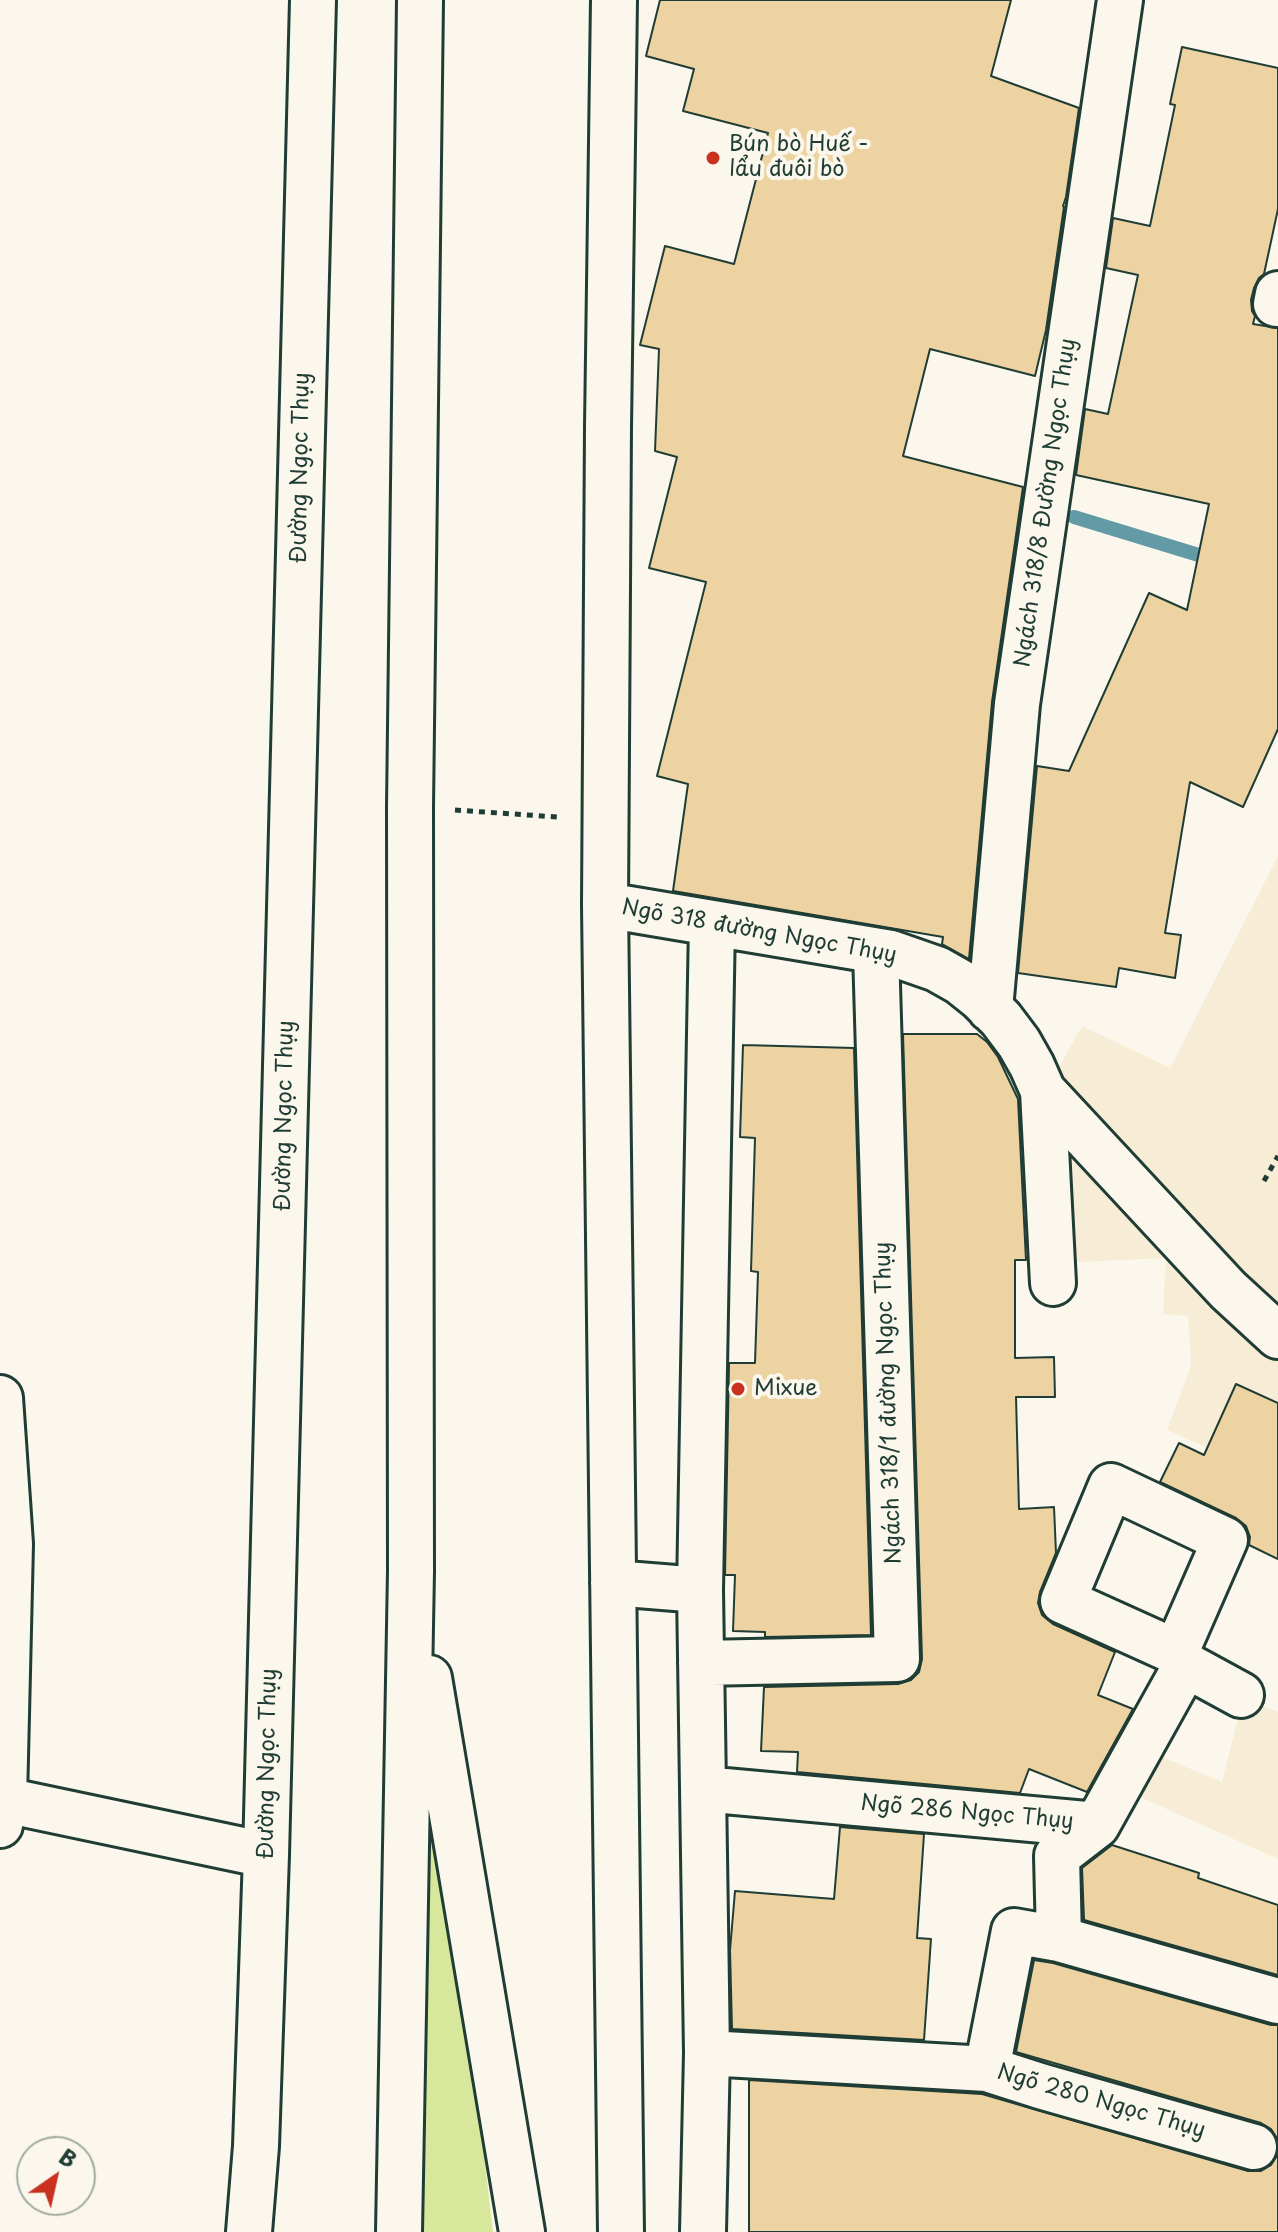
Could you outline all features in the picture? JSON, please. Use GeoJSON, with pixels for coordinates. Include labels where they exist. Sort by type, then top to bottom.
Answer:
{"type":"FeatureCollection","features":[{"type":"Feature","properties":{"kind":"street","name":"Đường Ngọc Thụy"},"geometry":{"type":"LineString","coordinates":[[249,2232],[256,2146],[266,1855],[313,0]]}},
{"type":"Feature","properties":{"kind":"street"},"geometry":{"type":"LineString","coordinates":[[399,2232],[411,1571],[410,807],[420,0]]}},
{"type":"Feature","properties":{"kind":"street"},"geometry":{"type":"LineString","coordinates":[[614,0],[605,905],[621,2232]]}},
{"type":"Feature","properties":{"kind":"street","name":"Ngách 318/8 Đường Ngọc Thụy"},"geometry":{"type":"LineString","coordinates":[[990,1009],[1017,704],[1120,0]]}},
{"type":"Feature","properties":{"kind":"street","name":"Ngõ 318 đường Ngọc Thụy"},"geometry":{"type":"LineString","coordinates":[[605,905],[891,953],[937,969],[960,982],[990,1009],[1019,1043],[1043,1091],[1053,1283]]}},
{"type":"Feature","properties":{"kind":"street"},"geometry":{"type":"LineString","coordinates":[[703,2232],[707,2053],[700,1590],[712,923]]}},
{"type":"Feature","properties":{"kind":"street","name":"Ngách 318/1 đường Ngọc Thụy"},"geometry":{"type":"LineString","coordinates":[[701,1663],[897,1659],[876,951]]}},
{"type":"Feature","properties":{"kind":"street"},"geometry":{"type":"LineString","coordinates":[[1043,1091],[1228,1290],[1278,1336]]}},
{"type":"Feature","properties":{"kind":"street"},"geometry":{"type":"LineString","coordinates":[[0,1398],[10,1544],[1,1808],[266,1855]]}},
{"type":"Feature","properties":{"kind":"street"},"geometry":{"type":"LineString","coordinates":[[411,1571],[522,2232]]}},
{"type":"Feature","properties":{"kind":"street"},"geometry":{"type":"LineString","coordinates":[[613,1583],[700,1590]]}},
{"type":"Feature","properties":{"kind":"street","name":"Ngõ 286 Ngọc Thụy"},"geometry":{"type":"LineString","coordinates":[[703,1789],[1097,1825],[1181,1659],[1241,1695]]}},
{"type":"Feature","properties":{"kind":"street"},"geometry":{"type":"LineString","coordinates":[[1059,1939],[1057,1856],[1097,1825]]}},
{"type":"Feature","properties":{"kind":"street"},"geometry":{"type":"LineString","coordinates":[[987,2069],[1014,1931],[1059,1939],[1278,2001]]}},
{"type":"Feature","properties":{"kind":"street","name":"Ngõ 280 Ngọc Thụy"},"geometry":{"type":"LineString","coordinates":[[707,2053],[987,2069],[1254,2147]]}},
{"type":"Feature","properties":{"kind":"path"},"geometry":{"type":"LineString","coordinates":[[410,807],[606,821]]}},
{"type":"Feature","properties":{"kind":"path"},"geometry":{"type":"LineString","coordinates":[[1264,1181],[1278,1156]]}},
{"type":"Feature","properties":{"kind":"shaded area"},"geometry":{"type":"Polygon","coordinates":[[[1278,856],[1278,1478],[1167,1430],[1191,1366],[1188,1316],[1163,1314],[1166,1258],[1058,1263],[1050,1083],[1082,1026],[1170,1068],[1278,856]]]}},
{"type":"Feature","properties":{"kind":"shaded area"},"geometry":{"type":"Polygon","coordinates":[[[1243,1699],[1278,1712],[1278,1859],[1129,1792],[1145,1750],[1222,1782],[1243,1699]]]}},
{"type":"Feature","properties":{"kind":"green space"},"geometry":{"type":"Polygon","coordinates":[[[428,1740],[437,1747],[493,2232],[422,2232],[428,1740]]]}},
{"type":"Feature","properties":{"kind":"building"},"geometry":{"type":"Polygon","coordinates":[[[660,0],[1011,0],[991,76],[1079,108],[1046,330],[1035,376],[930,349],[903,456],[1023,487],[992,702],[969,959],[942,944],[943,937],[673,891],[688,784],[657,776],[706,582],[649,568],[677,457],[655,451],[659,349],[640,345],[665,246],[734,264],[768,133],[683,111],[694,69],[646,56],[660,0]]]}},
{"type":"Feature","properties":{"kind":"building"},"geometry":{"type":"Polygon","coordinates":[[[1182,47],[1278,68],[1278,209],[1264,274],[1254,288],[1251,300],[1255,316],[1253,324],[1278,328],[1278,729],[1243,807],[1190,782],[1165,933],[1181,935],[1175,978],[1119,968],[1116,987],[1018,973],[1037,766],[1069,771],[1149,593],[1187,610],[1209,504],[1076,475],[1085,409],[1108,414],[1138,275],[1106,268],[1113,218],[1150,226],[1175,105],[1170,104],[1182,47]]]}},
{"type":"Feature","properties":{"kind":"building"},"geometry":{"type":"Polygon","coordinates":[[[903,1034],[977,1034],[998,1057],[1018,1099],[1026,1260],[1015,1260],[1015,1358],[1054,1357],[1055,1397],[1016,1397],[1019,1509],[1054,1507],[1056,1553],[1040,1592],[1038,1603],[1042,1615],[1053,1624],[1115,1652],[1098,1695],[1133,1709],[1087,1792],[1029,1769],[1020,1793],[797,1772],[798,1752],[761,1751],[764,1687],[898,1684],[911,1680],[919,1672],[922,1659],[903,1034]]]}},
{"type":"Feature","properties":{"kind":"building"},"geometry":{"type":"Polygon","coordinates":[[[743,1045],[854,1048],[871,1635],[765,1637],[765,1632],[733,1631],[735,1575],[725,1575],[729,1363],[755,1363],[758,1272],[751,1271],[755,1138],[740,1137],[743,1045]]]}},
{"type":"Feature","properties":{"kind":"building"},"geometry":{"type":"Polygon","coordinates":[[[1236,1384],[1278,1403],[1278,1559],[1249,1545],[1246,1526],[1236,1518],[1160,1482],[1179,1443],[1204,1455],[1236,1384]]]}},
{"type":"Feature","properties":{"kind":"building"},"geometry":{"type":"Polygon","coordinates":[[[840,1827],[924,1834],[917,1938],[931,1939],[924,2040],[732,2029],[730,1950],[735,1891],[834,1899],[840,1827]]]}},
{"type":"Feature","properties":{"kind":"building"},"geometry":{"type":"Polygon","coordinates":[[[1112,1845],[1199,1873],[1198,1878],[1278,1905],[1278,1975],[1084,1920],[1082,1868],[1112,1845]]]}},
{"type":"Feature","properties":{"kind":"building"},"geometry":{"type":"Polygon","coordinates":[[[1034,1960],[1278,2025],[1278,2140],[1271,2129],[1261,2123],[1016,2052],[1034,1960]]]}},
{"type":"Feature","properties":{"kind":"building"},"geometry":{"type":"Polygon","coordinates":[[[749,2080],[982,2094],[1248,2171],[1261,2171],[1271,2165],[1278,2154],[1278,2232],[749,2232],[749,2080]]]}},
{"type":"Feature","properties":{"kind":"waterway"},"geometry":{"type":"LineString","coordinates":[[1074,517],[1215,560]]}},
{"type":"Feature","properties":{"kind":"place","name":"Bún bò Huế - lẩu đuôi bò"},"geometry":{"type":"Point","coordinates":[713,158]}},
{"type":"Feature","properties":{"kind":"place","name":"Mixue"},"geometry":{"type":"Point","coordinates":[738,1389]}}]}
